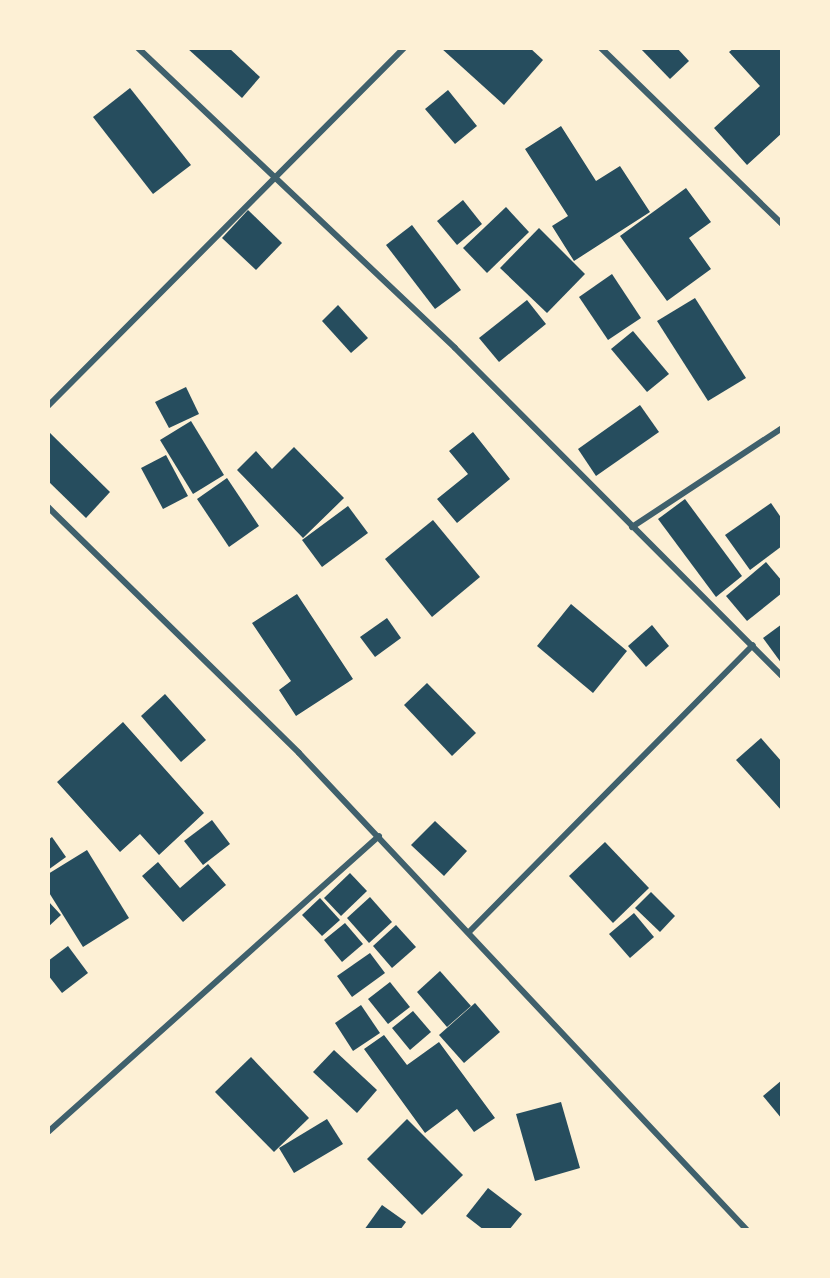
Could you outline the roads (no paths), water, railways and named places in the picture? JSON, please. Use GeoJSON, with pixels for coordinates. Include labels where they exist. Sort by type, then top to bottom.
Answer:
{"type":"FeatureCollection","features":[{"type":"Feature","properties":{"kind":"street"},"geometry":{"type":"LineString","coordinates":[[138,48],[276,182],[455,348],[782,676]]}},
{"type":"Feature","properties":{"kind":"street"},"geometry":{"type":"LineString","coordinates":[[48,406],[276,182],[404,48]]}},
{"type":"Feature","properties":{"kind":"street"},"geometry":{"type":"LineString","coordinates":[[601,48],[782,224]]}},
{"type":"Feature","properties":{"kind":"street"},"geometry":{"type":"LineString","coordinates":[[632,527],[782,428]]}},
{"type":"Feature","properties":{"kind":"street"},"geometry":{"type":"LineString","coordinates":[[48,507],[379,836],[747,1230]]}},
{"type":"Feature","properties":{"kind":"street"},"geometry":{"type":"LineString","coordinates":[[470,931],[753,645]]}},
{"type":"Feature","properties":{"kind":"street"},"geometry":{"type":"LineString","coordinates":[[48,1132],[379,836]]}}]}
